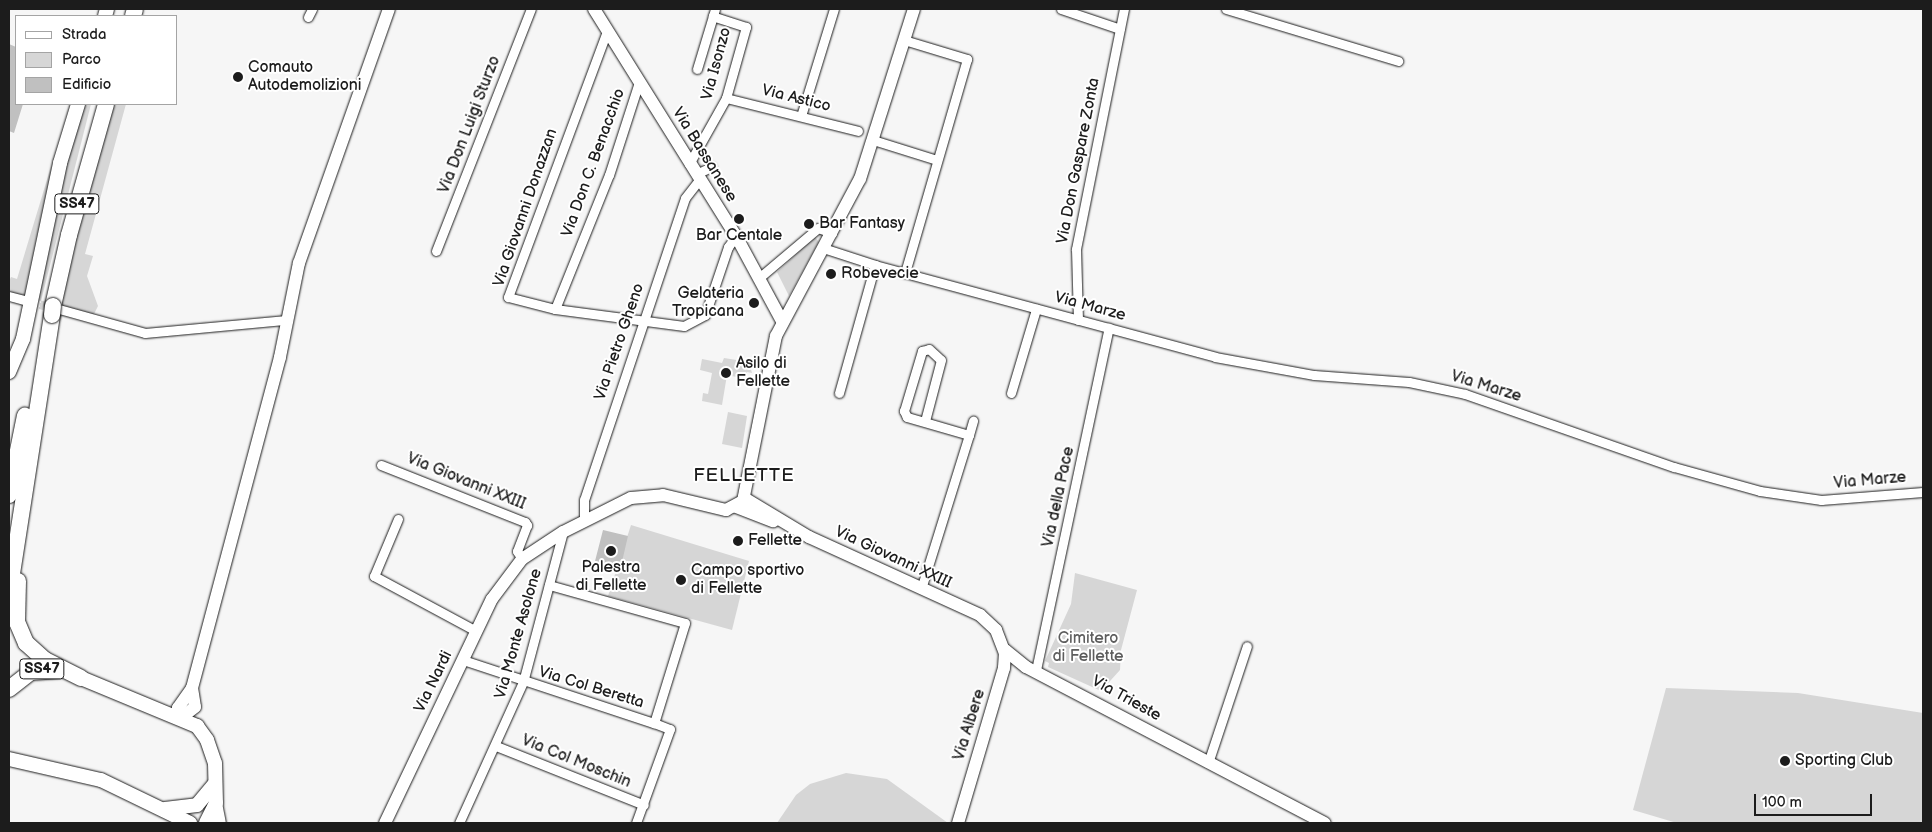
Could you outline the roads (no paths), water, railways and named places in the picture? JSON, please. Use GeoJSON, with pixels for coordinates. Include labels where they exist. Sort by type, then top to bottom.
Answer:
{"type":"FeatureCollection","features":[{"type":"Feature","properties":{"kind":"highway","name":"SS47"},"geometry":{"type":"LineString","coordinates":[[9,593],[51,309],[73,190],[99,105]]}},
{"type":"Feature","properties":{"kind":"highway","name":"SS47"},"geometry":{"type":"LineString","coordinates":[[9,528],[25,416],[68,235],[106,105]]}},
{"type":"Feature","properties":{"kind":"highway"},"geometry":{"type":"LineString","coordinates":[[9,495],[25,416]]}},
{"type":"Feature","properties":{"kind":"highway"},"geometry":{"type":"LineString","coordinates":[[28,455],[32,488],[15,604],[16,622],[34,652],[82,678]]}},
{"type":"Feature","properties":{"kind":"highway","name":"SS47"},"geometry":{"type":"LineString","coordinates":[[9,689],[19,678],[38,669],[52,669],[82,678]]}},
{"type":"Feature","properties":{"kind":"main road"},"geometry":{"type":"LineString","coordinates":[[9,372],[22,339],[60,163],[78,105]]}},
{"type":"Feature","properties":{"kind":"main road"},"geometry":{"type":"LineString","coordinates":[[82,678],[182,717],[197,726],[207,740],[215,763],[214,785],[216,803],[206,823]]}},
{"type":"Feature","properties":{"kind":"main road"},"geometry":{"type":"LineString","coordinates":[[9,759],[92,777],[163,809],[176,820],[190,823]]}},
{"type":"Feature","properties":{"kind":"main road"},"geometry":{"type":"LineString","coordinates":[[163,809],[193,806],[214,785]]}},
{"type":"Feature","properties":{"kind":"main road"},"geometry":{"type":"LineString","coordinates":[[199,823],[214,785]]}},
{"type":"Feature","properties":{"kind":"street"},"geometry":{"type":"LineString","coordinates":[[182,717],[178,708],[192,688],[280,357],[286,320],[303,247],[389,9]]}},
{"type":"Feature","properties":{"kind":"street","name":"Via Don Luigi Sturzo"},"geometry":{"type":"LineString","coordinates":[[436,251],[531,9]]}},
{"type":"Feature","properties":{"kind":"street","name":"Via Bassanese"},"geometry":{"type":"LineString","coordinates":[[594,9],[736,236],[760,277],[782,321]]}},
{"type":"Feature","properties":{"kind":"street"},"geometry":{"type":"LineString","coordinates":[[801,116],[834,9]]}},
{"type":"Feature","properties":{"kind":"street","name":"Via Giovanni XXIII"},"geometry":{"type":"LineString","coordinates":[[769,514],[740,503],[750,472],[770,362],[782,321],[860,179],[914,9]]}},
{"type":"Feature","properties":{"kind":"street"},"geometry":{"type":"LineString","coordinates":[[1061,9],[1120,30]]}},
{"type":"Feature","properties":{"kind":"street","name":"Via Don Gaspare Zonta"},"geometry":{"type":"LineString","coordinates":[[1078,320],[1076,248],[1124,9]]}},
{"type":"Feature","properties":{"kind":"street"},"geometry":{"type":"LineString","coordinates":[[1226,9],[1398,61]]}},
{"type":"Feature","properties":{"kind":"street","name":"Via Isonzo"},"geometry":{"type":"LineString","coordinates":[[695,172],[726,98],[746,27],[714,12],[697,69]]}},
{"type":"Feature","properties":{"kind":"street","name":"Via Giovanni Donazzan"},"geometry":{"type":"LineString","coordinates":[[607,31],[508,297],[554,309],[676,326],[701,319],[726,255],[736,236]]}},
{"type":"Feature","properties":{"kind":"street"},"geometry":{"type":"LineString","coordinates":[[904,40],[967,59],[905,273]]}},
{"type":"Feature","properties":{"kind":"street","name":"Via Don C. Benacchio"},"geometry":{"type":"LineString","coordinates":[[554,309],[610,175],[639,82]]}},
{"type":"Feature","properties":{"kind":"street","name":"Via Astico"},"geometry":{"type":"LineString","coordinates":[[726,98],[858,131]]}},
{"type":"Feature","properties":{"kind":"street"},"geometry":{"type":"LineString","coordinates":[[873,140],[937,160]]}},
{"type":"Feature","properties":{"kind":"street"},"geometry":{"type":"LineString","coordinates":[[695,172],[711,167]]}},
{"type":"Feature","properties":{"kind":"street","name":"Via Pietro Gheno"},"geometry":{"type":"LineString","coordinates":[[584,521],[584,500],[695,172]]}},
{"type":"Feature","properties":{"kind":"street"},"geometry":{"type":"LineString","coordinates":[[760,277],[818,228],[832,233]]}},
{"type":"Feature","properties":{"kind":"street","name":"Via Marze"},"geometry":{"type":"LineString","coordinates":[[823,248],[875,265],[1215,357],[1314,375],[1409,382],[1465,394],[1674,467],[1760,491],[1821,500],[1923,492]]}},
{"type":"Feature","properties":{"kind":"street"},"geometry":{"type":"LineString","coordinates":[[839,392],[875,265]]}},
{"type":"Feature","properties":{"kind":"street"},"geometry":{"type":"LineString","coordinates":[[9,296],[24,300]]}},
{"type":"Feature","properties":{"kind":"street","name":"Via Marze"},"geometry":{"type":"LineString","coordinates":[[1010,393],[1036,308]]}},
{"type":"Feature","properties":{"kind":"street"},"geometry":{"type":"LineString","coordinates":[[51,309],[145,333],[286,320]]}},
{"type":"Feature","properties":{"kind":"street","name":"Via della Pace"},"geometry":{"type":"LineString","coordinates":[[1031,668],[1054,598],[1109,328]]}},
{"type":"Feature","properties":{"kind":"street"},"geometry":{"type":"LineString","coordinates":[[925,421],[941,360],[929,350],[922,350],[904,411],[907,417],[969,435]]}},
{"type":"Feature","properties":{"kind":"street"},"geometry":{"type":"LineString","coordinates":[[921,588],[973,422]]}},
{"type":"Feature","properties":{"kind":"street","name":"Via Giovanni XXIII"},"geometry":{"type":"LineString","coordinates":[[381,465],[525,522],[527,526],[517,551],[522,559]]}},
{"type":"Feature","properties":{"kind":"street","name":"Via Giovanni XXIII"},"geometry":{"type":"LineString","coordinates":[[750,472],[755,491],[769,514],[781,524],[980,615],[999,635]]}},
{"type":"Feature","properties":{"kind":"street"},"geometry":{"type":"LineString","coordinates":[[522,559],[563,532],[584,521],[626,500],[647,495],[669,496],[726,510],[740,503],[781,524]]}},
{"type":"Feature","properties":{"kind":"street"},"geometry":{"type":"LineString","coordinates":[[398,519],[374,576],[476,631]]}},
{"type":"Feature","properties":{"kind":"street","name":"Via Monte Asolone"},"geometry":{"type":"LineString","coordinates":[[459,823],[496,746],[523,682],[563,532]]}},
{"type":"Feature","properties":{"kind":"street","name":"Via Nardi"},"geometry":{"type":"LineString","coordinates":[[385,823],[476,631],[498,590],[522,559]]}},
{"type":"Feature","properties":{"kind":"street"},"geometry":{"type":"LineString","coordinates":[[548,585],[685,623],[654,723],[670,729],[636,823]]}},
{"type":"Feature","properties":{"kind":"street","name":"Via Albere"},"geometry":{"type":"LineString","coordinates":[[958,823],[1004,668],[1005,650],[999,635]]}},
{"type":"Feature","properties":{"kind":"street"},"geometry":{"type":"LineString","coordinates":[[1208,763],[1247,646]]}},
{"type":"Feature","properties":{"kind":"street","name":"Via Trieste"},"geometry":{"type":"LineString","coordinates":[[1005,650],[1031,668],[1325,823]]}},
{"type":"Feature","properties":{"kind":"street","name":"Via Col Beretta"},"geometry":{"type":"LineString","coordinates":[[463,660],[523,682],[654,723]]}},
{"type":"Feature","properties":{"kind":"street"},"geometry":{"type":"LineString","coordinates":[[1004,668],[1031,668]]}},
{"type":"Feature","properties":{"kind":"street","name":"Via Col Moschin"},"geometry":{"type":"LineString","coordinates":[[496,746],[644,805]]}},
{"type":"Feature","properties":{"kind":"street"},"geometry":{"type":"LineString","coordinates":[[216,803],[220,823]]}},
{"type":"Feature","properties":{"kind":"tunnel"},"geometry":{"type":"LineString","coordinates":[[27,301],[56,308]]}},
{"type":"Feature","properties":{"kind":"place","name":"Comauto Autodemolizioni"},"geometry":{"type":"Point","coordinates":[238,77]}},
{"type":"Feature","properties":{"kind":"place","name":"Bar Centale"},"geometry":{"type":"Point","coordinates":[739,219]}},
{"type":"Feature","properties":{"kind":"place","name":"Bar Fantasy"},"geometry":{"type":"Point","coordinates":[809,224]}},
{"type":"Feature","properties":{"kind":"place","name":"Robevecie"},"geometry":{"type":"Point","coordinates":[831,274]}},
{"type":"Feature","properties":{"kind":"place","name":"Gelateria Tropicana"},"geometry":{"type":"Point","coordinates":[754,303]}},
{"type":"Feature","properties":{"kind":"place","name":"Asilo di Fellette"},"geometry":{"type":"Point","coordinates":[726,373]}},
{"type":"Feature","properties":{"kind":"place","name":"Fellette"},"geometry":{"type":"Point","coordinates":[738,541]}},
{"type":"Feature","properties":{"kind":"place","name":"Palestra di Fellette"},"geometry":{"type":"Point","coordinates":[611,551]}},
{"type":"Feature","properties":{"kind":"place","name":"Campo sportivo di Fellette"},"geometry":{"type":"Point","coordinates":[681,580]}},
{"type":"Feature","properties":{"kind":"place","name":"Sporting Club"},"geometry":{"type":"Point","coordinates":[1785,761]}},
{"type":"Feature","properties":{"kind":"district","name":"FELLETTE"},"geometry":{"type":"Point","coordinates":[744,476]}},
{"type":"Feature","properties":{"kind":"park label","name":"Cimitero di Fellette"},"geometry":{"type":"Point","coordinates":[1088,648]}}]}
